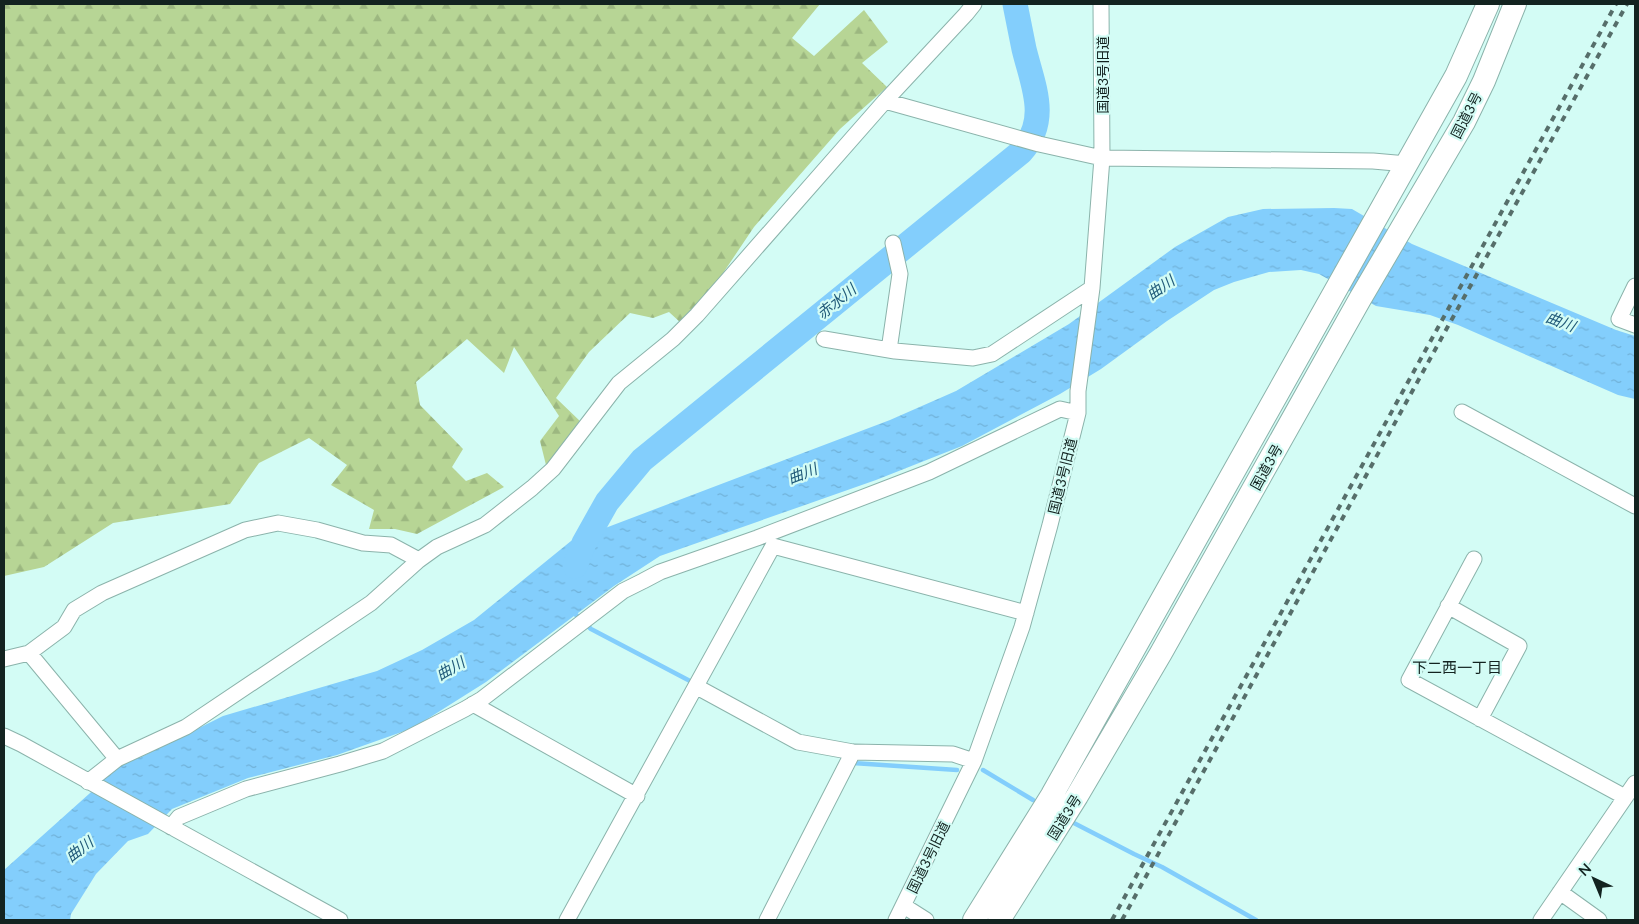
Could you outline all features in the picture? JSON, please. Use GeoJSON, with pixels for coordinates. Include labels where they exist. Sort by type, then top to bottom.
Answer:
{"type":"FeatureCollection","features":[{"type":"Feature","properties":{"kind":"highway","name":"国道3号"},"geometry":{"type":"LineString","coordinates":[[974,920],[1052,795],[1376,219],[1456,76],[1488,4]]}},
{"type":"Feature","properties":{"kind":"highway","name":"国道3号"},"geometry":{"type":"LineString","coordinates":[[999,920],[1077,796],[1161,653],[1360,299],[1464,122],[1484,81],[1515,4]]}},
{"type":"Feature","properties":{"kind":"street"},"geometry":{"type":"LineString","coordinates":[[91,783],[117,759],[186,727],[371,602],[437,547],[485,524],[532,488],[553,469],[619,383],[673,340],[697,315],[885,101],[974,4]]}},
{"type":"Feature","properties":{"kind":"street","name":"国道3号旧道"},"geometry":{"type":"LineString","coordinates":[[896,920],[974,761],[1026,613],[1078,413],[1078,391],[1092,288],[1102,158],[1101,4]]}},
{"type":"Feature","properties":{"kind":"street"},"geometry":{"type":"LineString","coordinates":[[885,101],[1039,144],[1102,158],[1373,160],[1406,164]]}},
{"type":"Feature","properties":{"kind":"street"},"geometry":{"type":"LineString","coordinates":[[889,350],[900,274],[893,243]]}},
{"type":"Feature","properties":{"kind":"street"},"geometry":{"type":"LineString","coordinates":[[1635,286],[1619,319],[1635,325]]}},
{"type":"Feature","properties":{"kind":"street"},"geometry":{"type":"LineString","coordinates":[[824,339],[889,350],[973,358],[992,354],[1092,288]]}},
{"type":"Feature","properties":{"kind":"street"},"geometry":{"type":"LineString","coordinates":[[169,826],[179,816],[246,789],[383,751],[473,704],[623,591],[660,572],[757,538],[929,472],[1060,409],[1078,413]]}},
{"type":"Feature","properties":{"kind":"street"},"geometry":{"type":"LineString","coordinates":[[1462,412],[1635,506]]}},
{"type":"Feature","properties":{"kind":"street"},"geometry":{"type":"LineString","coordinates":[[4,659],[29,653],[64,627],[74,610],[102,593],[245,530],[278,523],[317,530],[363,543],[390,545],[420,560]]}},
{"type":"Feature","properties":{"kind":"street"},"geometry":{"type":"LineString","coordinates":[[568,920],[773,546],[1026,613]]}},
{"type":"Feature","properties":{"kind":"street"},"geometry":{"type":"LineString","coordinates":[[1474,559],[1409,680],[1625,797]]}},
{"type":"Feature","properties":{"kind":"street"},"geometry":{"type":"LineString","coordinates":[[1448,606],[1519,646],[1480,719]]}},
{"type":"Feature","properties":{"kind":"street"},"geometry":{"type":"LineString","coordinates":[[29,653],[117,759]]}},
{"type":"Feature","properties":{"kind":"street"},"geometry":{"type":"LineString","coordinates":[[697,687],[798,742],[853,752],[952,754],[974,761]]}},
{"type":"Feature","properties":{"kind":"street"},"geometry":{"type":"LineString","coordinates":[[473,704],[637,796]]}},
{"type":"Feature","properties":{"kind":"street"},"geometry":{"type":"LineString","coordinates":[[4,736],[340,920]]}},
{"type":"Feature","properties":{"kind":"street"},"geometry":{"type":"LineString","coordinates":[[767,920],[853,752]]}},
{"type":"Feature","properties":{"kind":"street"},"geometry":{"type":"LineString","coordinates":[[1541,920],[1635,783]]}},
{"type":"Feature","properties":{"kind":"street"},"geometry":{"type":"LineString","coordinates":[[1560,892],[1598,920]]}},
{"type":"Feature","properties":{"kind":"street"},"geometry":{"type":"LineString","coordinates":[[904,906],[926,920]]}},
{"type":"Feature","properties":{"kind":"green space"},"geometry":{"type":"Polygon","coordinates":[[[4,4],[820,4],[792,38],[814,56],[864,10],[888,42],[862,63],[887,87],[840,129],[754,227],[715,285],[681,323],[669,312],[653,318],[630,313],[589,352],[556,398],[582,423],[546,465],[540,441],[559,416],[514,347],[504,373],[467,339],[416,382],[420,405],[463,449],[452,467],[466,481],[487,473],[504,487],[417,534],[395,529],[369,529],[374,510],[331,485],[347,465],[309,438],[259,463],[230,504],[113,523],[44,567],[4,576],[4,4]]]}},
{"type":"Feature","properties":{"kind":"water","name":"曲川"},"geometry":{"type":"Polygon","coordinates":[[[1263,209],[1352,209],[1412,244],[1616,330],[1635,336],[1635,399],[1618,395],[1458,325],[1430,315],[1376,306],[1319,274],[1301,270],[1269,272],[1234,282],[1214,290],[1167,321],[1101,369],[1060,394],[962,446],[876,480],[660,556],[614,586],[486,682],[413,728],[337,755],[248,778],[172,809],[148,834],[128,841],[96,874],[71,914],[70,920],[4,920],[4,870],[99,785],[117,765],[141,757],[223,716],[377,671],[422,650],[474,620],[571,541],[890,420],[956,391],[1069,324],[1175,247],[1228,217],[1263,209]]]}},
{"type":"Feature","properties":{"kind":"waterway","name":"赤水川"},"geometry":{"type":"LineString","coordinates":[[575,566],[584,543],[607,502],[642,460],[1021,152],[1030,140],[1035,127],[1037,102],[1015,4]]}},
{"type":"Feature","properties":{"kind":"waterway"},"geometry":{"type":"LineString","coordinates":[[572,611],[591,629],[690,681]]}},
{"type":"Feature","properties":{"kind":"waterway"},"geometry":{"type":"LineString","coordinates":[[853,763],[957,770]]}},
{"type":"Feature","properties":{"kind":"waterway"},"geometry":{"type":"LineString","coordinates":[[983,770],[1033,800]]}},
{"type":"Feature","properties":{"kind":"waterway"},"geometry":{"type":"LineString","coordinates":[[1070,821],[1162,867],[1256,920]]}},
{"type":"Feature","properties":{"kind":"railway"},"geometry":{"type":"LineString","coordinates":[[1112,920],[1616,4]]}},
{"type":"Feature","properties":{"kind":"railway"},"geometry":{"type":"LineString","coordinates":[[1122,920],[1627,4]]}},
{"type":"Feature","properties":{"kind":"district","name":"下二西一丁目"},"geometry":{"type":"Point","coordinates":[1457,667]}}]}
